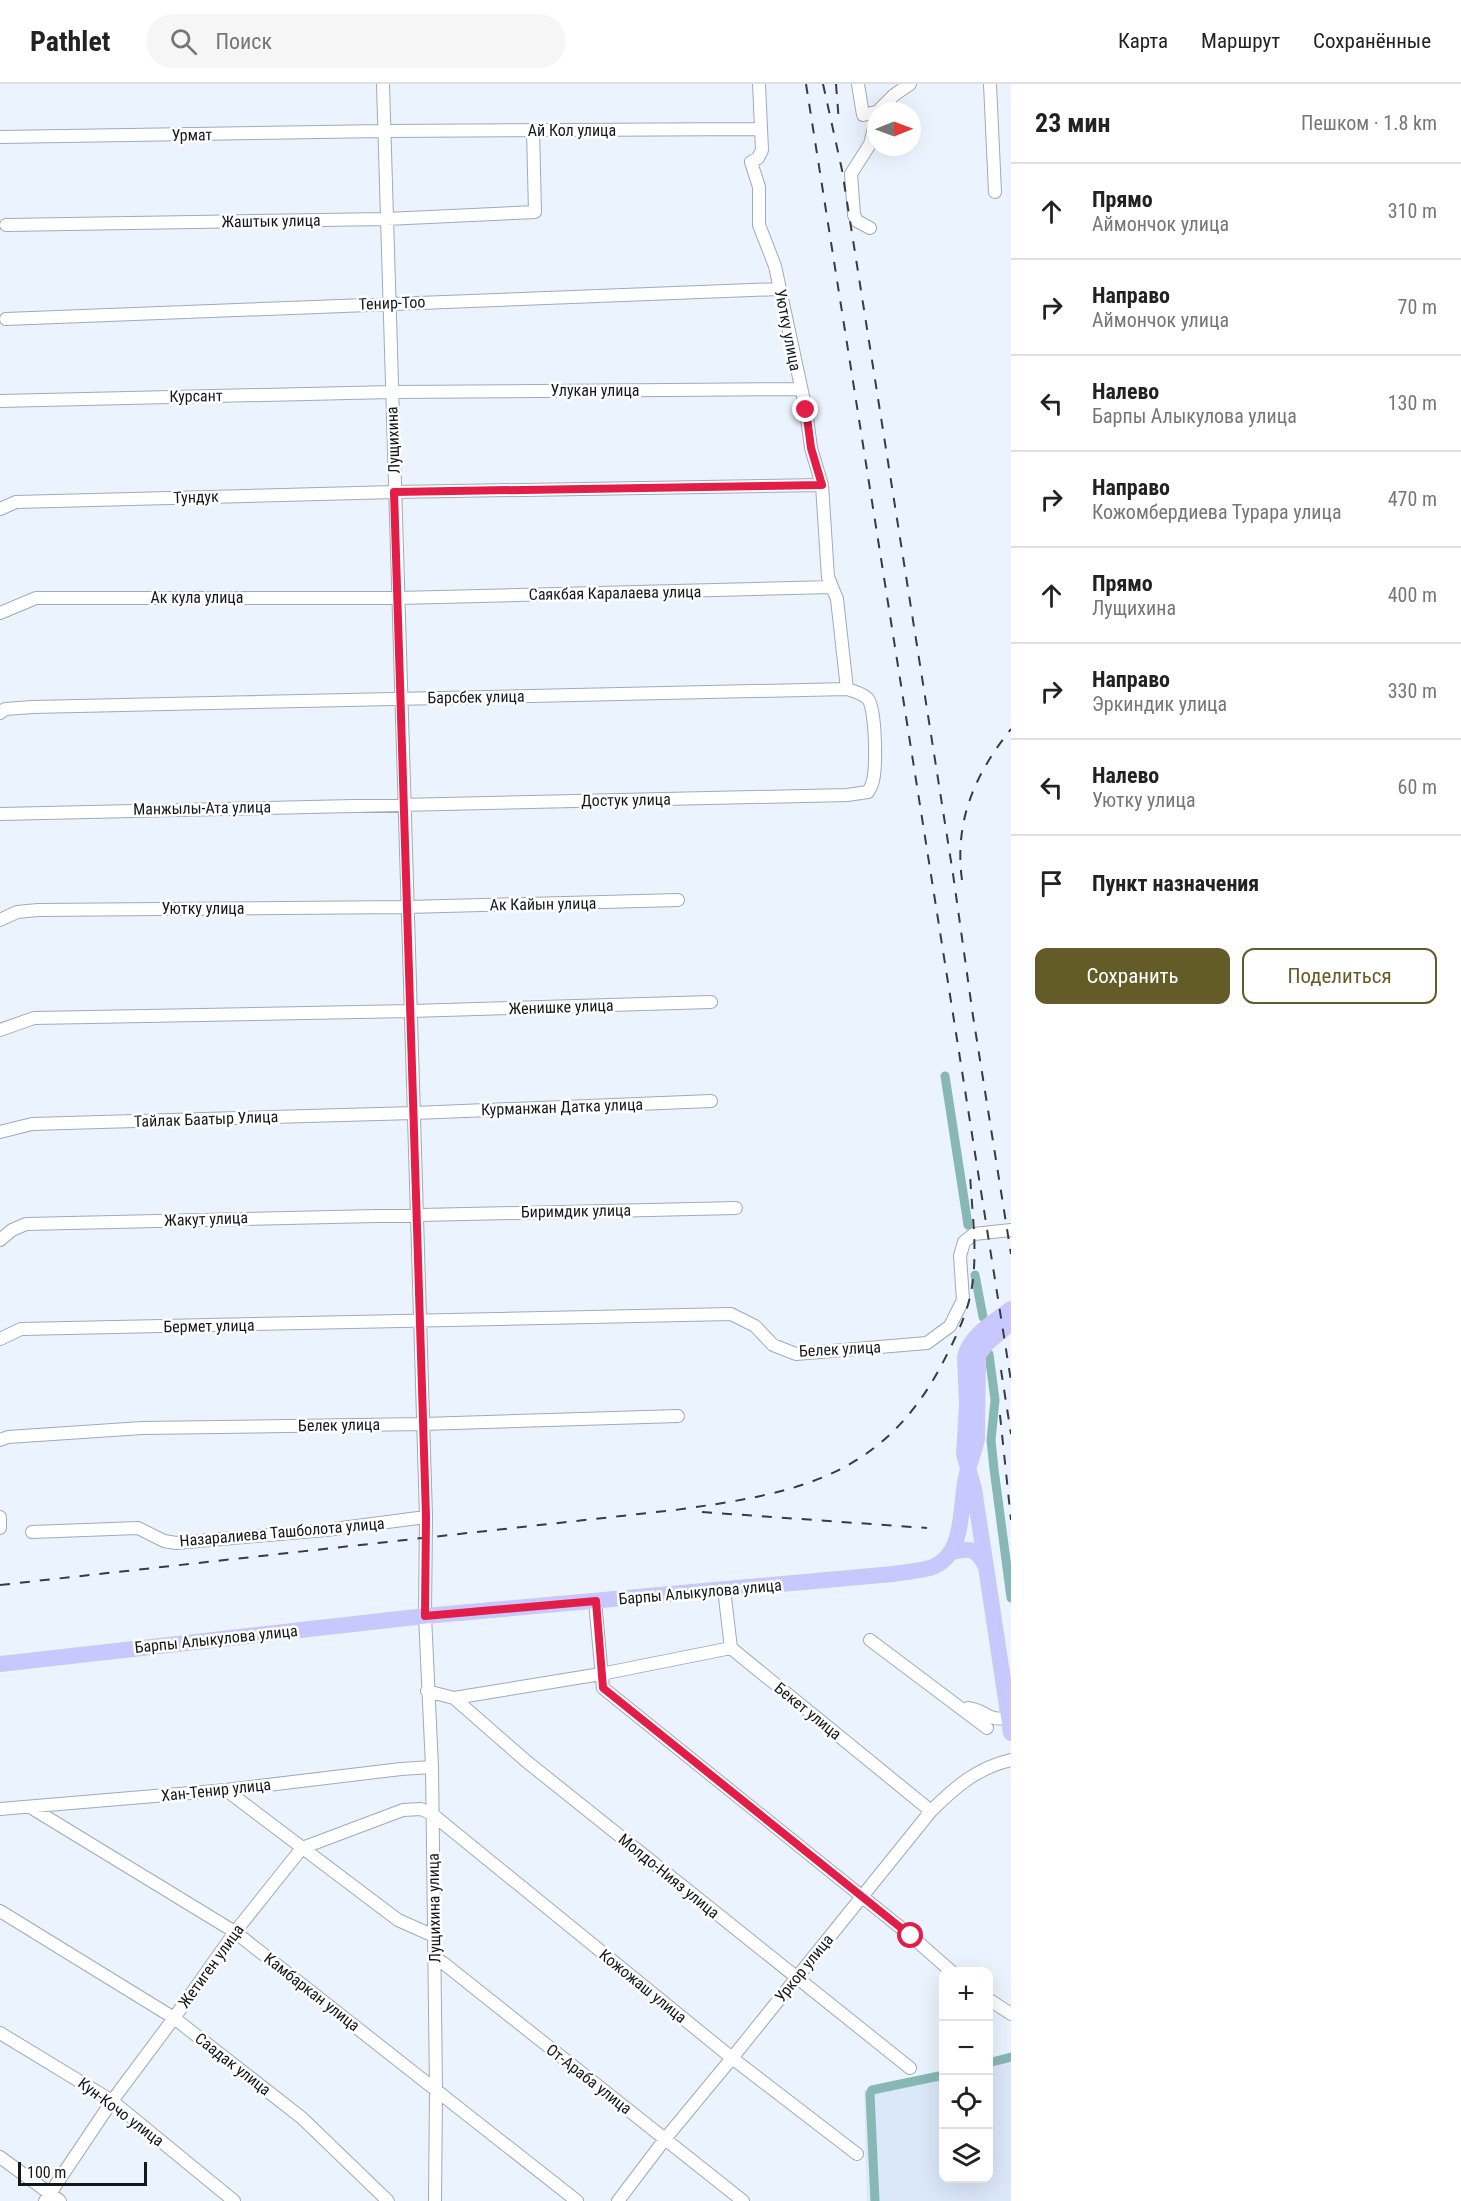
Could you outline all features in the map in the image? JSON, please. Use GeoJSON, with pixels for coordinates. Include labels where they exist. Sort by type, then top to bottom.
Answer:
{"type":"FeatureCollection","features":[{"type":"Feature","properties":{"kind":"main road"},"geometry":{"type":"LineString","coordinates":[[1010,1726],[974,1489],[964,1454],[967,1419],[967,1350],[976,1338],[1011,1309]]}},
{"type":"Feature","properties":{"kind":"main road"},"geometry":{"type":"LineString","coordinates":[[950,1553],[958,1529],[968,1469],[975,1452],[978,1422],[978,1355],[987,1343],[1011,1323]]}},
{"type":"Feature","properties":{"kind":"main road"},"geometry":{"type":"LineString","coordinates":[[950,1553],[963,1549],[970,1550],[978,1554],[986,1567]]}},
{"type":"Feature","properties":{"kind":"main road","name":"Барпы Алыкулова улица"},"geometry":{"type":"LineString","coordinates":[[0,1664],[425,1616],[910,1571],[936,1565],[950,1553]]}},
{"type":"Feature","properties":{"kind":"street","name":"Лущихина"},"geometry":{"type":"LineString","coordinates":[[383,84],[420,1322]]}},
{"type":"Feature","properties":{"kind":"street","name":"Уютку улица"},"geometry":{"type":"LineString","coordinates":[[759,84],[761,154],[752,162],[759,187],[759,225],[775,266],[806,410],[811,448],[822,485],[827,567],[837,599],[847,689]]}},
{"type":"Feature","properties":{"kind":"street"},"geometry":{"type":"LineString","coordinates":[[858,84],[863,115],[867,114]]}},
{"type":"Feature","properties":{"kind":"street"},"geometry":{"type":"LineString","coordinates":[[887,102],[910,84]]}},
{"type":"Feature","properties":{"kind":"street"},"geometry":{"type":"LineString","coordinates":[[990,84],[995,192]]}},
{"type":"Feature","properties":{"kind":"street","name":"Ай Кол улица"},"geometry":{"type":"LineString","coordinates":[[384,132],[760,129]]}},
{"type":"Feature","properties":{"kind":"street","name":"Жаштык улица"},"geometry":{"type":"LineString","coordinates":[[6,225],[386,219],[535,212],[533,130]]}},
{"type":"Feature","properties":{"kind":"street","name":"Урмат"},"geometry":{"type":"LineString","coordinates":[[0,137],[384,132]]}},
{"type":"Feature","properties":{"kind":"street"},"geometry":{"type":"LineString","coordinates":[[867,149],[851,174],[854,215],[857,221],[870,228]]}},
{"type":"Feature","properties":{"kind":"street","name":"Тенир-Тоо"},"geometry":{"type":"LineString","coordinates":[[6,319],[779,289]]}},
{"type":"Feature","properties":{"kind":"street","name":"Улукан улица"},"geometry":{"type":"LineString","coordinates":[[391,392],[800,388]]}},
{"type":"Feature","properties":{"kind":"street","name":"Курсант"},"geometry":{"type":"LineString","coordinates":[[0,401],[391,392]]}},
{"type":"Feature","properties":{"kind":"street","name":"Тундук"},"geometry":{"type":"LineString","coordinates":[[0,509],[15,502],[394,492],[822,485]]}},
{"type":"Feature","properties":{"kind":"street","name":"Саякбая Каралаева улица"},"geometry":{"type":"LineString","coordinates":[[398,598],[832,587]]}},
{"type":"Feature","properties":{"kind":"street","name":"Ак кула улица"},"geometry":{"type":"LineString","coordinates":[[0,613],[36,598],[398,598]]}},
{"type":"Feature","properties":{"kind":"street","name":"Барсбек улица"},"geometry":{"type":"LineString","coordinates":[[0,713],[5,709],[33,707],[847,689]]}},
{"type":"Feature","properties":{"kind":"street","name":"Достук улица"},"geometry":{"type":"LineString","coordinates":[[404,804],[847,795],[868,792],[873,783],[874,769],[873,713],[868,700],[855,691],[847,689]]}},
{"type":"Feature","properties":{"kind":"street","name":"Манжылы-Ата улица"},"geometry":{"type":"LineString","coordinates":[[0,814],[404,804]]}},
{"type":"Feature","properties":{"kind":"street","name":"Ак Кайын улица"},"geometry":{"type":"LineString","coordinates":[[407,907],[678,900]]}},
{"type":"Feature","properties":{"kind":"street","name":"Уютку улица"},"geometry":{"type":"LineString","coordinates":[[0,920],[17,912],[38,910],[407,907]]}},
{"type":"Feature","properties":{"kind":"street","name":"Женишке улица"},"geometry":{"type":"LineString","coordinates":[[0,1030],[34,1018],[411,1011],[711,1002]]}},
{"type":"Feature","properties":{"kind":"street","name":"Курманжан Датка улица"},"geometry":{"type":"LineString","coordinates":[[414,1113],[711,1101]]}},
{"type":"Feature","properties":{"kind":"street","name":"Тайлак Баатыр Улица"},"geometry":{"type":"LineString","coordinates":[[0,1132],[32,1124],[414,1113]]}},
{"type":"Feature","properties":{"kind":"street","name":"Биримдик улица"},"geometry":{"type":"LineString","coordinates":[[417,1214],[736,1208]]}},
{"type":"Feature","properties":{"kind":"street","name":"Жакут улица"},"geometry":{"type":"LineString","coordinates":[[0,1240],[12,1230],[26,1224],[417,1214]]}},
{"type":"Feature","properties":{"kind":"street","name":"Белек улица"},"geometry":{"type":"LineString","coordinates":[[420,1322],[731,1314],[755,1326],[773,1344],[796,1354],[927,1343],[950,1326],[963,1300],[960,1256],[964,1242],[974,1234],[1011,1230]]}},
{"type":"Feature","properties":{"kind":"street","name":"Бермет улица"},"geometry":{"type":"LineString","coordinates":[[0,1339],[21,1329],[420,1322]]}},
{"type":"Feature","properties":{"kind":"street","name":"Лущихина улица"},"geometry":{"type":"LineString","coordinates":[[420,1322],[426,1516],[427,1691],[432,1767],[435,2201]]}},
{"type":"Feature","properties":{"kind":"street","name":"Белек улица"},"geometry":{"type":"LineString","coordinates":[[0,1440],[8,1437],[142,1428],[423,1424],[678,1416]]}},
{"type":"Feature","properties":{"kind":"street","name":"Назаралиева Ташболота улица"},"geometry":{"type":"LineString","coordinates":[[32,1532],[138,1528],[164,1541],[176,1543],[326,1530],[426,1516]]}},
{"type":"Feature","properties":{"kind":"street"},"geometry":{"type":"LineString","coordinates":[[0,1517],[0,1528]]}},
{"type":"Feature","properties":{"kind":"street"},"geometry":{"type":"LineString","coordinates":[[454,1698],[601,1674],[731,1648],[724,1589]]}},
{"type":"Feature","properties":{"kind":"street"},"geometry":{"type":"LineString","coordinates":[[596,1601],[603,1688],[947,1967]]}},
{"type":"Feature","properties":{"kind":"street"},"geometry":{"type":"LineString","coordinates":[[870,1640],[987,1728]]}},
{"type":"Feature","properties":{"kind":"street","name":"Бекет улица"},"geometry":{"type":"LineString","coordinates":[[731,1648],[931,1811]]}},
{"type":"Feature","properties":{"kind":"street","name":"Молдо-Нияз улица"},"geometry":{"type":"LineString","coordinates":[[427,1691],[454,1698],[526,1761],[910,2068]]}},
{"type":"Feature","properties":{"kind":"street"},"geometry":{"type":"LineString","coordinates":[[961,1707],[976,1709],[1010,1726]]}},
{"type":"Feature","properties":{"kind":"street","name":"Уркор улица"},"geometry":{"type":"LineString","coordinates":[[618,2201],[665,2139],[931,1811],[964,1781],[993,1766],[1011,1760]]}},
{"type":"Feature","properties":{"kind":"street","name":"Хан-Тенир улица"},"geometry":{"type":"LineString","coordinates":[[0,1809],[226,1790],[432,1767]]}},
{"type":"Feature","properties":{"kind":"street"},"geometry":{"type":"LineString","coordinates":[[226,1790],[398,1920],[434,1936]]}},
{"type":"Feature","properties":{"kind":"street","name":"Камбаркан улица"},"geometry":{"type":"LineString","coordinates":[[30,1807],[235,1932],[577,2201]]}},
{"type":"Feature","properties":{"kind":"street"},"geometry":{"type":"LineString","coordinates":[[302,1848],[403,1810],[421,1809],[432,1814]]}},
{"type":"Feature","properties":{"kind":"street","name":"Кожожаш улица"},"geometry":{"type":"LineString","coordinates":[[432,1814],[732,2058],[857,2154]]}},
{"type":"Feature","properties":{"kind":"street","name":"Жетиген улица"},"geometry":{"type":"LineString","coordinates":[[47,2196],[112,2101],[235,1932],[302,1848]]}},
{"type":"Feature","properties":{"kind":"street","name":"Саадак улица"},"geometry":{"type":"LineString","coordinates":[[0,1911],[174,2018],[302,2118],[388,2201]]}},
{"type":"Feature","properties":{"kind":"street","name":"От-Араба улица"},"geometry":{"type":"LineString","coordinates":[[434,1959],[442,1962],[743,2201]]}},
{"type":"Feature","properties":{"kind":"street"},"geometry":{"type":"LineString","coordinates":[[993,2002],[1011,2014]]}},
{"type":"Feature","properties":{"kind":"street","name":"Кун-Кочо улица"},"geometry":{"type":"LineString","coordinates":[[0,2032],[112,2101],[234,2201]]}},
{"type":"Feature","properties":{"kind":"street"},"geometry":{"type":"LineString","coordinates":[[0,2157],[47,2196],[60,2201]]}},
{"type":"Feature","properties":{"kind":"shaded area"},"geometry":{"type":"Polygon","coordinates":[[[1011,2058],[1011,2201],[867,2201],[864,2090],[939,2073],[939,2183],[993,2183],[993,2062],[1011,2058]]]}},
{"type":"Feature","properties":{"kind":"waterway"},"geometry":{"type":"LineString","coordinates":[[945,1076],[968,1225]]}},
{"type":"Feature","properties":{"kind":"waterway"},"geometry":{"type":"LineString","coordinates":[[975,1275],[983,1317]]}},
{"type":"Feature","properties":{"kind":"waterway"},"geometry":{"type":"LineString","coordinates":[[989,1354],[995,1400],[991,1440],[1011,1598]]}},
{"type":"Feature","properties":{"kind":"waterway"},"geometry":{"type":"LineString","coordinates":[[993,2062],[1011,2057]]}},
{"type":"Feature","properties":{"kind":"waterway"},"geometry":{"type":"LineString","coordinates":[[875,2201],[870,2094],[872,2090],[939,2076]]}},
{"type":"Feature","properties":{"kind":"railway"},"geometry":{"type":"LineString","coordinates":[[806,84],[1011,1381]]}},
{"type":"Feature","properties":{"kind":"railway"},"geometry":{"type":"LineString","coordinates":[[823,84],[842,170],[1011,1254]]}},
{"type":"Feature","properties":{"kind":"railway"},"geometry":{"type":"LineString","coordinates":[[836,84],[839,123]]}},
{"type":"Feature","properties":{"kind":"railway"},"geometry":{"type":"LineString","coordinates":[[962,880],[961,838],[970,799],[987,763],[1011,729]]}},
{"type":"Feature","properties":{"kind":"railway"},"geometry":{"type":"LineString","coordinates":[[0,1585],[675,1510],[757,1497],[794,1488],[828,1475],[860,1458],[889,1435],[916,1406],[953,1342],[961,1324],[973,1282],[974,1236],[970,1174]]}},
{"type":"Feature","properties":{"kind":"railway"},"geometry":{"type":"LineString","coordinates":[[1001,1370],[1011,1434]]}},
{"type":"Feature","properties":{"kind":"railway"},"geometry":{"type":"LineString","coordinates":[[1000,1415],[1011,1520]]}},
{"type":"Feature","properties":{"kind":"railway"},"geometry":{"type":"LineString","coordinates":[[702,1512],[927,1528]]}},
{"type":"Feature","properties":{"kind":"route"},"geometry":{"type":"LineString","coordinates":[[806,410],[811,448],[822,485],[394,492],[426,1516],[425,1616],[596,1601],[603,1688],[911,1936]]}}]}
